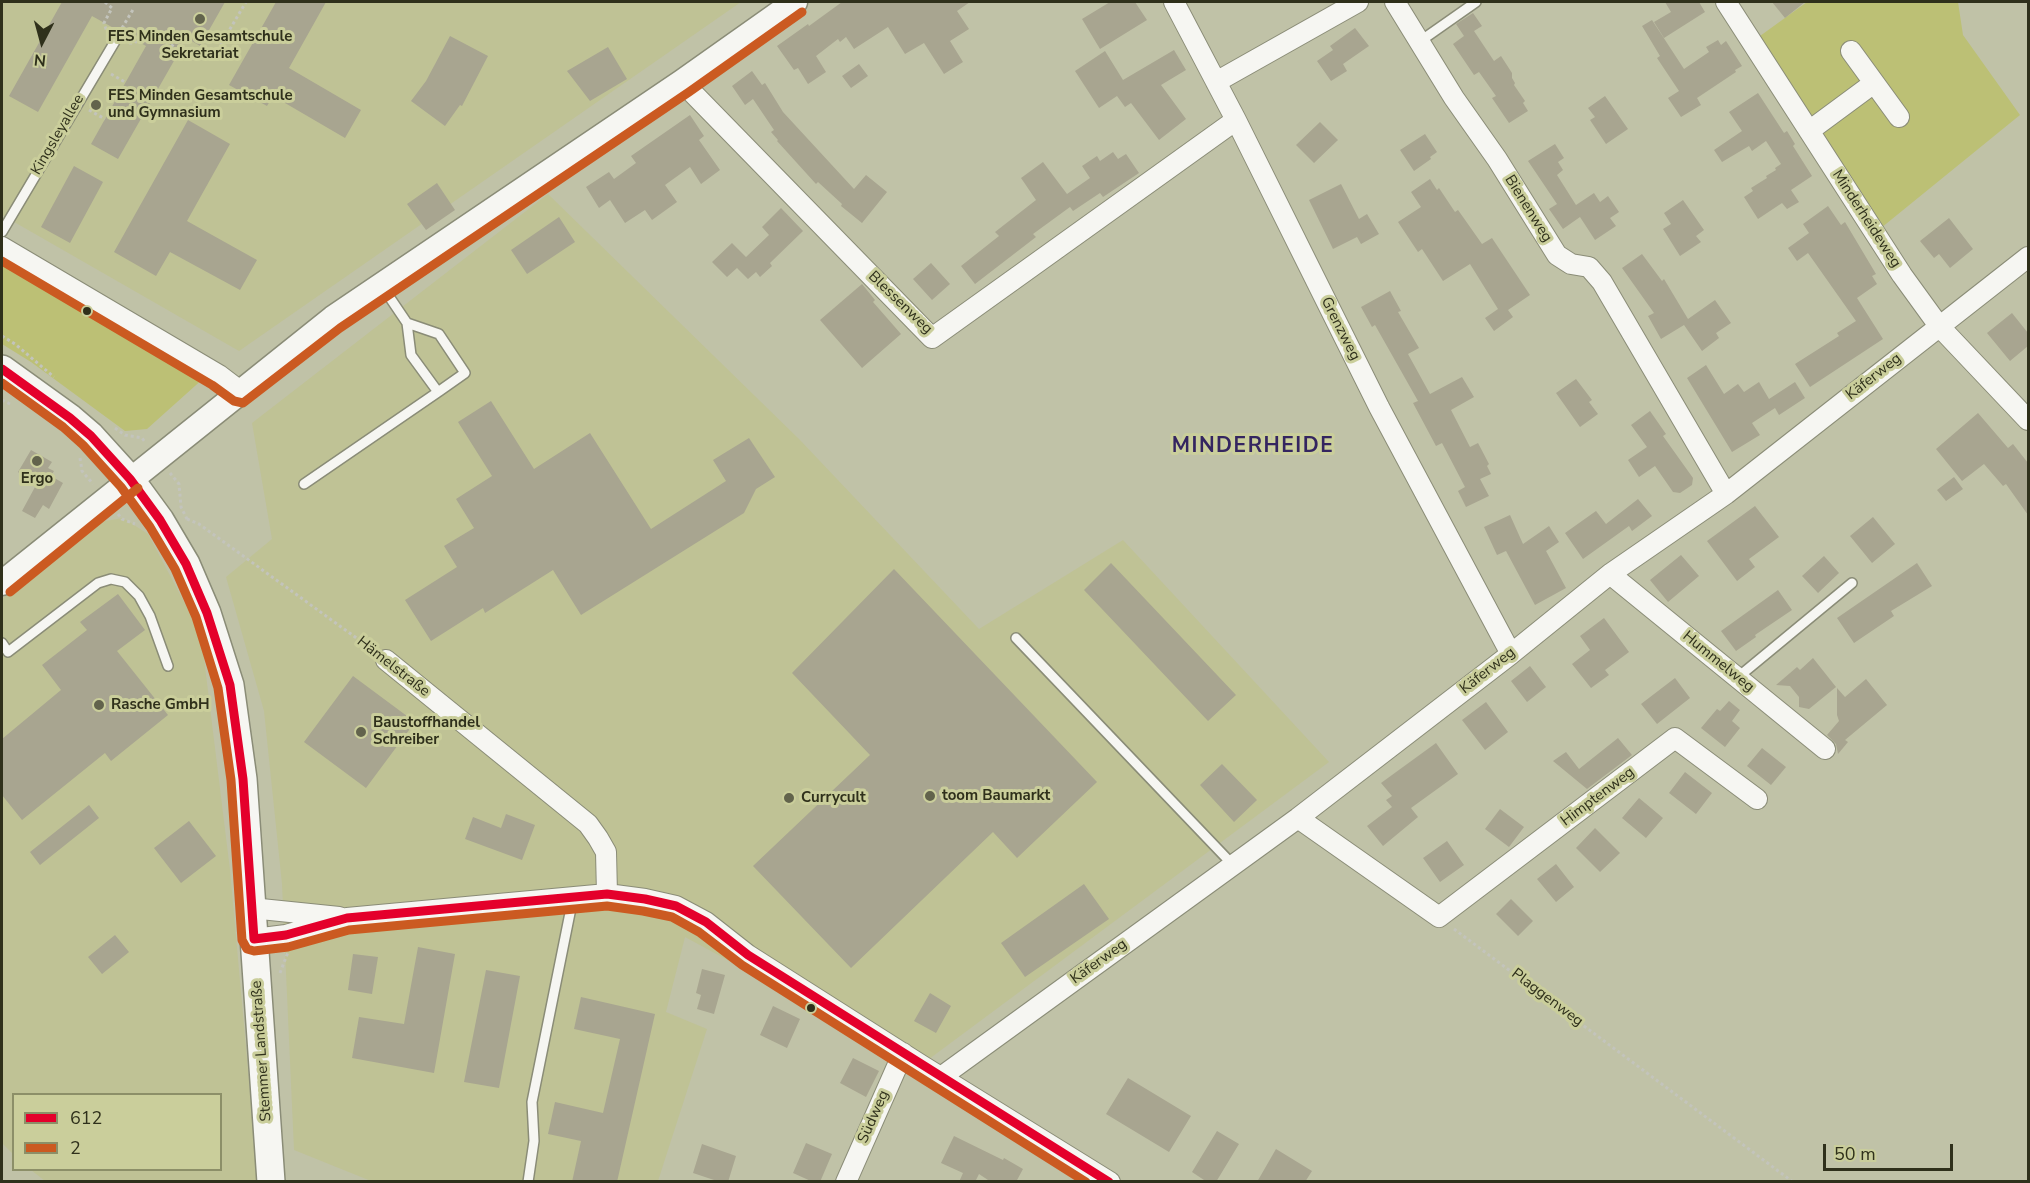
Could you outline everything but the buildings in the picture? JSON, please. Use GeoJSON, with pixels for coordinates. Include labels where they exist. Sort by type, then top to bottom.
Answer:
{"type":"FeatureCollection","features":[{"type":"Feature","properties":{"kind":"main road","name":"Stemmer Landstraße"},"geometry":{"type":"LineString","coordinates":[[2,369],[91,436],[130,479],[160,520],[186,564],[207,614],[230,685],[243,779],[271,1182]]}},
{"type":"Feature","properties":{"kind":"street"},"geometry":{"type":"LineString","coordinates":[[2,583],[333,318],[682,82],[795,2]]}},
{"type":"Feature","properties":{"kind":"street","name":"Grenzweg"},"geometry":{"type":"LineString","coordinates":[[1174,2],[1380,407],[1510,654]]}},
{"type":"Feature","properties":{"kind":"street"},"geometry":{"type":"LineString","coordinates":[[1216,82],[1358,2]]}},
{"type":"Feature","properties":{"kind":"street","name":"Bienenweg"},"geometry":{"type":"LineString","coordinates":[[1395,2],[1454,98],[1497,159],[1557,255],[1571,264],[1589,267],[1602,282],[1726,494]]}},
{"type":"Feature","properties":{"kind":"street","name":"Minderheideweg"},"geometry":{"type":"LineString","coordinates":[[1726,2],[1902,275],[1939,326],[2028,420]]}},
{"type":"Feature","properties":{"kind":"street"},"geometry":{"type":"LineString","coordinates":[[1851,51],[1899,117]]}},
{"type":"Feature","properties":{"kind":"street","name":"Blessenweg"},"geometry":{"type":"LineString","coordinates":[[682,82],[932,338],[1236,120]]}},
{"type":"Feature","properties":{"kind":"street"},"geometry":{"type":"LineString","coordinates":[[1809,131],[1874,83]]}},
{"type":"Feature","properties":{"kind":"street"},"geometry":{"type":"LineString","coordinates":[[2,248],[219,375],[240,391]]}},
{"type":"Feature","properties":{"kind":"street","name":"Käferweg"},"geometry":{"type":"LineString","coordinates":[[941,1077],[1298,818],[1610,574],[1726,494],[2028,256]]}},
{"type":"Feature","properties":{"kind":"street","name":"Hummelweg"},"geometry":{"type":"LineString","coordinates":[[1610,574],[1825,749]]}},
{"type":"Feature","properties":{"kind":"street","name":"Hämelstraße"},"geometry":{"type":"LineString","coordinates":[[386,660],[588,824],[606,852],[607,894]]}},
{"type":"Feature","properties":{"kind":"street","name":"Himptenweg"},"geometry":{"type":"LineString","coordinates":[[1438,917],[1675,738],[1757,800]]}},
{"type":"Feature","properties":{"kind":"street"},"geometry":{"type":"LineString","coordinates":[[1298,818],[1438,917]]}},
{"type":"Feature","properties":{"kind":"street"},"geometry":{"type":"LineString","coordinates":[[254,939],[286,935],[348,918],[573,896],[607,894],[676,906],[706,922],[748,955],[1110,1182]]}},
{"type":"Feature","properties":{"kind":"street"},"geometry":{"type":"LineString","coordinates":[[251,908],[348,918]]}},
{"type":"Feature","properties":{"kind":"street","name":"Südweg"},"geometry":{"type":"LineString","coordinates":[[846,1182],[903,1053]]}},
{"type":"Feature","properties":{"kind":"lane"},"geometry":{"type":"LineString","coordinates":[[1419,42],[1476,2]]}},
{"type":"Feature","properties":{"kind":"lane","name":"Kingsleyallee"},"geometry":{"type":"LineString","coordinates":[[2,232],[117,38]]}},
{"type":"Feature","properties":{"kind":"lane"},"geometry":{"type":"LineString","coordinates":[[382,286],[407,323],[411,355],[438,392]]}},
{"type":"Feature","properties":{"kind":"lane"},"geometry":{"type":"LineString","coordinates":[[304,484],[465,373],[439,334],[407,323]]}},
{"type":"Feature","properties":{"kind":"lane"},"geometry":{"type":"LineString","coordinates":[[2,643],[8,652],[98,583],[111,579],[125,582],[139,596],[150,616],[168,666]]}},
{"type":"Feature","properties":{"kind":"lane"},"geometry":{"type":"LineString","coordinates":[[1737,678],[1852,583]]}},
{"type":"Feature","properties":{"kind":"lane"},"geometry":{"type":"LineString","coordinates":[[1016,638],[1233,865]]}},
{"type":"Feature","properties":{"kind":"lane"},"geometry":{"type":"LineString","coordinates":[[528,1182],[534,1141],[532,1102],[573,896]]}},
{"type":"Feature","properties":{"kind":"path"},"geometry":{"type":"LineString","coordinates":[[105,2],[112,8],[104,23],[106,31],[117,38],[127,44],[135,43],[144,29],[195,59],[214,56],[246,2]]}},
{"type":"Feature","properties":{"kind":"path"},"geometry":{"type":"LineString","coordinates":[[117,38],[134,8]]}},
{"type":"Feature","properties":{"kind":"path"},"geometry":{"type":"LineString","coordinates":[[78,454],[82,471],[122,519],[133,522],[144,531],[160,520]]}},
{"type":"Feature","properties":{"kind":"path","name":"Hämelstraße"},"geometry":{"type":"LineString","coordinates":[[187,519],[200,524],[386,660]]}},
{"type":"Feature","properties":{"kind":"path","name":"Plaggenweg"},"geometry":{"type":"LineString","coordinates":[[1438,917],[1794,1182]]}},
{"type":"Feature","properties":{"kind":"shaded area"},"geometry":{"type":"Polygon","coordinates":[[[2,2],[741,2],[239,351],[2,215],[2,2]]]}},
{"type":"Feature","properties":{"kind":"shaded area"},"geometry":{"type":"Polygon","coordinates":[[[1807,2],[1958,2],[1963,35],[2020,115],[1881,228],[1760,36],[1807,2]]]}},
{"type":"Feature","properties":{"kind":"shaded area"},"geometry":{"type":"Polygon","coordinates":[[[548,194],[800,440],[979,629],[1123,540],[1329,762],[921,1065],[685,937],[666,1012],[707,1029],[658,1181],[371,1181],[294,1150],[282,884],[264,711],[226,577],[272,539],[252,423],[548,194]]]}},
{"type":"Feature","properties":{"kind":"shaded area"},"geometry":{"type":"Polygon","coordinates":[[[2,262],[205,377],[147,429],[125,431],[31,362],[2,344],[2,262]]]}},
{"type":"Feature","properties":{"kind":"shaded area"},"geometry":{"type":"Polygon","coordinates":[[[123,518],[148,534],[201,634],[230,870],[258,1181],[45,1181],[32,1171],[222,1171],[222,1093],[12,1093],[12,1153],[2,1143],[2,599],[94,523],[123,518]]]}},
{"type":"Feature","properties":{"kind":"transit line","name":"2"},"geometry":{"type":"LineString","coordinates":[[2,261],[212,385],[234,401],[243,403],[340,328],[689,92],[802,12]]}},
{"type":"Feature","properties":{"kind":"transit line","name":"612"},"geometry":{"type":"LineString","coordinates":[[2,369],[91,436],[130,479],[160,520],[186,564],[207,613],[230,685],[243,779],[254,939],[286,935],[347,918],[607,894],[676,906],[706,922],[748,955],[1109,1182]]}},
{"type":"Feature","properties":{"kind":"transit line","name":"2"},"geometry":{"type":"LineString","coordinates":[[2,383],[63,427],[83,445],[121,487],[150,527],[175,569],[196,617],[218,688],[231,780],[242,940],[247,949],[254,951],[288,947],[349,930],[607,906],[672,917],[699,932],[742,965],[1086,1182]]}},
{"type":"Feature","properties":{"kind":"transit line","name":"2"},"geometry":{"type":"LineString","coordinates":[[10,592],[138,488]]}},
{"type":"Feature","properties":{"kind":"place","name":"FES Minden Gesamtschule Sekretariat"},"geometry":{"type":"Point","coordinates":[200,19]}},
{"type":"Feature","properties":{"kind":"place","name":"FES Minden Gesamtschule und Gymnasium"},"geometry":{"type":"Point","coordinates":[96,105]}},
{"type":"Feature","properties":{"kind":"place","name":"Ergo"},"geometry":{"type":"Point","coordinates":[37,461]}},
{"type":"Feature","properties":{"kind":"place","name":"Rasche GmbH"},"geometry":{"type":"Point","coordinates":[99,705]}},
{"type":"Feature","properties":{"kind":"place","name":"Baustoffhandel Schreiber"},"geometry":{"type":"Point","coordinates":[361,732]}},
{"type":"Feature","properties":{"kind":"place","name":"toom Baumarkt"},"geometry":{"type":"Point","coordinates":[930,796]}},
{"type":"Feature","properties":{"kind":"place","name":"Currycult"},"geometry":{"type":"Point","coordinates":[789,798]}},
{"type":"Feature","properties":{"kind":"district","name":"MINDERHEIDE"},"geometry":{"type":"Point","coordinates":[1253,447]}}]}
